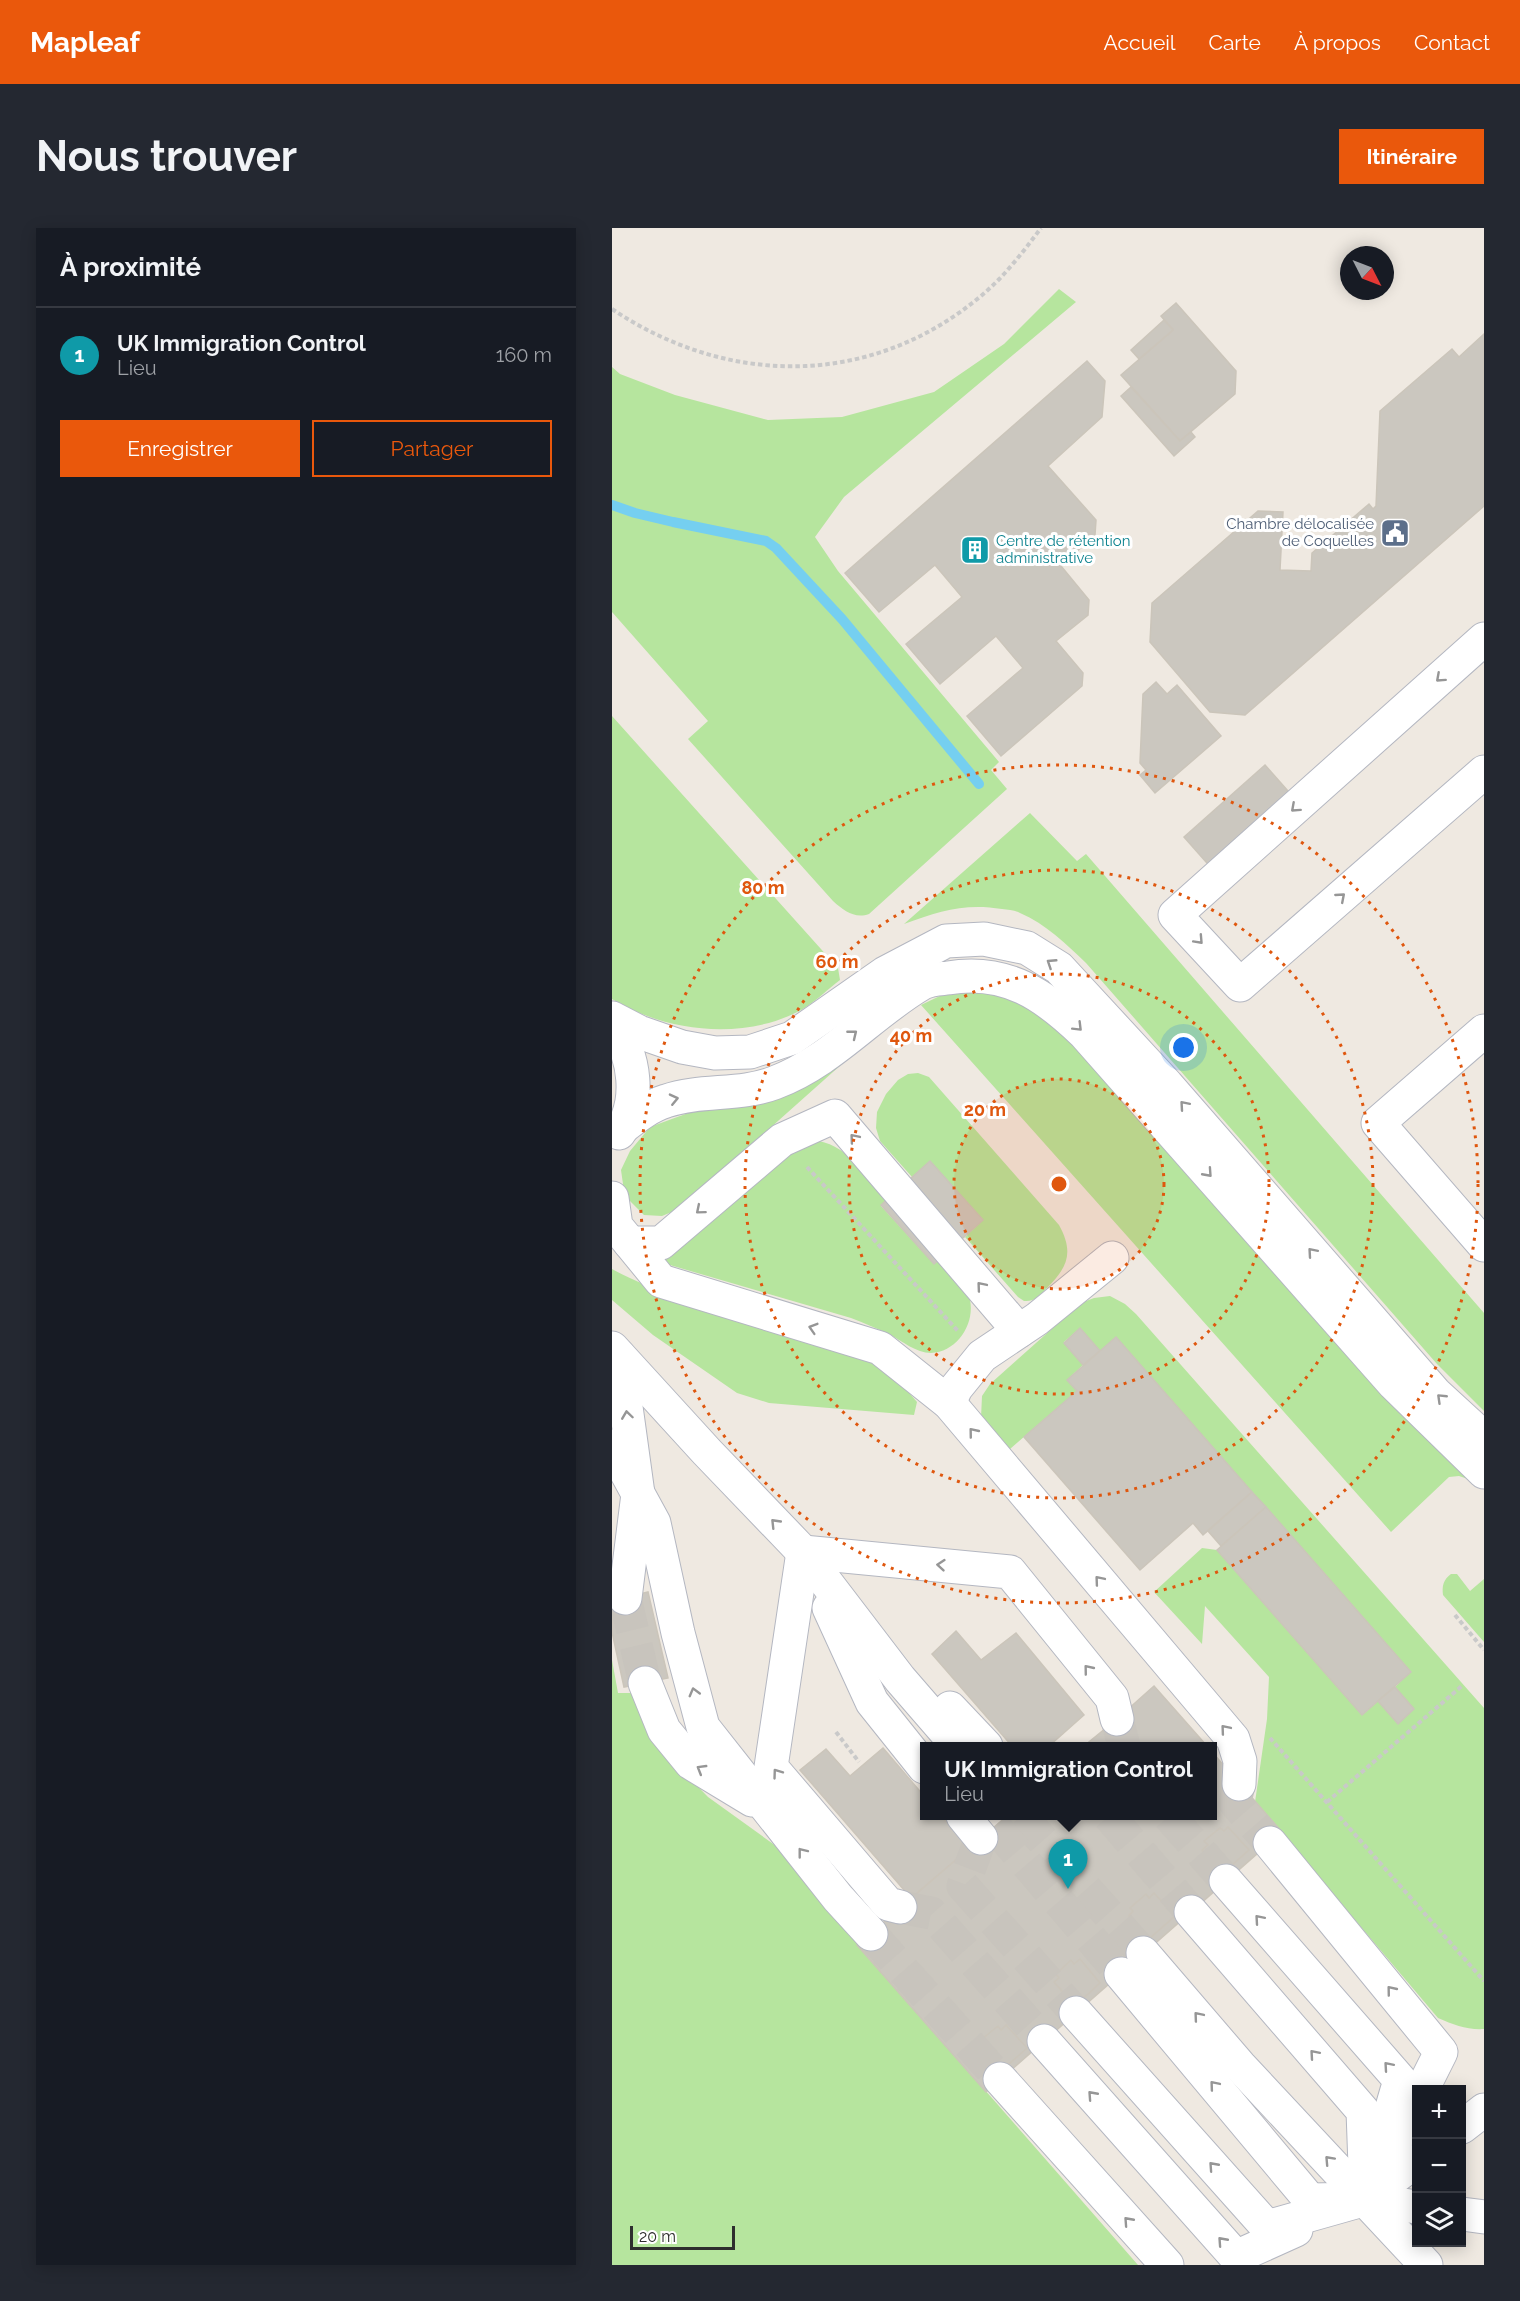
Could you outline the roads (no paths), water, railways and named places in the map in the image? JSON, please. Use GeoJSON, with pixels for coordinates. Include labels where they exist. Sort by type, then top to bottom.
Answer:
{"type":"FeatureCollection","features":[{"type":"Feature","properties":{"kind":"lane"},"geometry":{"type":"LineString","coordinates":[[1484,639],[1175,915],[1240,985],[1484,772]]}},
{"type":"Feature","properties":{"kind":"lane"},"geometry":{"type":"LineString","coordinates":[[612,1018],[639,1032],[682,1047],[715,1053],[750,1052],[792,1038],[885,973],[946,941],[984,939],[1027,948],[1059,968],[1167,1085],[1436,1394],[1484,1438]]}},
{"type":"Feature","properties":{"kind":"lane"},"geometry":{"type":"LineString","coordinates":[[618,1134],[648,1108],[667,1100],[772,1084],[798,1072],[829,1054],[872,1018],[924,982],[962,976],[998,978],[1032,991],[1060,1010],[1085,1034],[1394,1384],[1484,1472]]}},
{"type":"Feature","properties":{"kind":"lane"},"geometry":{"type":"LineString","coordinates":[[612,1027],[618,1033],[628,1054],[633,1078],[632,1101],[618,1134]]}},
{"type":"Feature","properties":{"kind":"lane"},"geometry":{"type":"LineString","coordinates":[[1484,1032],[1378,1123],[1484,1245]]}},
{"type":"Feature","properties":{"kind":"lane"},"geometry":{"type":"LineString","coordinates":[[630,1243],[661,1243],[782,1140],[835,1116],[1019,1331]]}},
{"type":"Feature","properties":{"kind":"lane"},"geometry":{"type":"LineString","coordinates":[[612,1198],[616,1226],[661,1281],[880,1348],[949,1403],[1233,1739],[1240,1761],[1239,1784]]}},
{"type":"Feature","properties":{"kind":"lane"},"geometry":{"type":"LineString","coordinates":[[949,1403],[956,1388],[982,1356],[1019,1331],[1112,1258]]}},
{"type":"Feature","properties":{"kind":"lane"},"geometry":{"type":"LineString","coordinates":[[615,1352],[638,1494],[625,1598]]}},
{"type":"Feature","properties":{"kind":"lane"},"geometry":{"type":"LineString","coordinates":[[615,1352],[982,1742]]}},
{"type":"Feature","properties":{"kind":"lane"},"geometry":{"type":"LineString","coordinates":[[612,1446],[654,1523],[678,1633],[703,1727],[838,1898],[871,1934]]}},
{"type":"Feature","properties":{"kind":"lane"},"geometry":{"type":"LineString","coordinates":[[803,1552],[1010,1572],[1112,1698],[1117,1719]]}},
{"type":"Feature","properties":{"kind":"lane"},"geometry":{"type":"LineString","coordinates":[[803,1552],[885,1691],[927,1742]]}},
{"type":"Feature","properties":{"kind":"lane"},"geometry":{"type":"LineString","coordinates":[[803,1552],[900,1679],[955,1742]]}},
{"type":"Feature","properties":{"kind":"lane"},"geometry":{"type":"LineString","coordinates":[[803,1552],[872,1702],[920,1762]]}},
{"type":"Feature","properties":{"kind":"lane"},"geometry":{"type":"LineString","coordinates":[[803,1552],[771,1767],[888,1904],[900,1907]]}},
{"type":"Feature","properties":{"kind":"lane"},"geometry":{"type":"LineString","coordinates":[[645,1683],[664,1730],[691,1763],[769,1810]]}},
{"type":"Feature","properties":{"kind":"lane"},"geometry":{"type":"LineString","coordinates":[[1270,1843],[1441,2052],[1424,2085]]}},
{"type":"Feature","properties":{"kind":"lane"},"geometry":{"type":"LineString","coordinates":[[1226,1881],[1400,2080],[1366,2199]]}},
{"type":"Feature","properties":{"kind":"lane"},"geometry":{"type":"LineString","coordinates":[[1191,1912],[1363,2111],[1366,2199]]}},
{"type":"Feature","properties":{"kind":"lane"},"geometry":{"type":"LineString","coordinates":[[1132,1963],[1240,2066],[1426,2265]]}},
{"type":"Feature","properties":{"kind":"lane"},"geometry":{"type":"LineString","coordinates":[[1076,2013],[1267,2227],[1366,2199],[1412,2206]]}},
{"type":"Feature","properties":{"kind":"lane"},"geometry":{"type":"LineString","coordinates":[[1044,2041],[1236,2257],[1366,2199],[1412,2164]]}},
{"type":"Feature","properties":{"kind":"lane"},"geometry":{"type":"LineString","coordinates":[[1000,2079],[1167,2265]]}},
{"type":"Feature","properties":{"kind":"lane"},"geometry":{"type":"LineString","coordinates":[[1366,2199],[1412,2108]]}},
{"type":"Feature","properties":{"kind":"lane"},"geometry":{"type":"LineString","coordinates":[[1466,2123],[1484,2110]]}},
{"type":"Feature","properties":{"kind":"lane"},"geometry":{"type":"LineString","coordinates":[[1466,2215],[1484,2217]]}},
{"type":"Feature","properties":{"kind":"waterway"},"geometry":{"type":"LineString","coordinates":[[612,505],[673,522],[766,541],[776,548],[842,619],[979,784]]}},
{"type":"Feature","properties":{"kind":"tunnel"},"geometry":{"type":"LineString","coordinates":[[625,1598],[645,1683]]}},
{"type":"Feature","properties":{"kind":"tunnel"},"geometry":{"type":"LineString","coordinates":[[1117,1719],[1123,1742]]}},
{"type":"Feature","properties":{"kind":"tunnel"},"geometry":{"type":"LineString","coordinates":[[1239,1784],[1235,1803],[1270,1843]]}},
{"type":"Feature","properties":{"kind":"tunnel"},"geometry":{"type":"LineString","coordinates":[[1025,1820],[1143,1953]]}},
{"type":"Feature","properties":{"kind":"tunnel"},"geometry":{"type":"LineString","coordinates":[[1112,1820],[1191,1912]]}},
{"type":"Feature","properties":{"kind":"tunnel"},"geometry":{"type":"LineString","coordinates":[[1173,1820],[1226,1881]]}},
{"type":"Feature","properties":{"kind":"tunnel"},"geometry":{"type":"LineString","coordinates":[[995,1827],[1121,1974]]}},
{"type":"Feature","properties":{"kind":"tunnel"},"geometry":{"type":"LineString","coordinates":[[981,1838],[963,1886],[1076,2013]]}},
{"type":"Feature","properties":{"kind":"tunnel"},"geometry":{"type":"LineString","coordinates":[[900,1907],[931,1913],[1044,2041]]}},
{"type":"Feature","properties":{"kind":"tunnel"},"geometry":{"type":"LineString","coordinates":[[871,1934],[1000,2079]]}},
{"type":"Feature","properties":{"kind":"place","name":"Chambre délocalisée de Coquelles"},"geometry":{"type":"Point","coordinates":[1395,533]}},
{"type":"Feature","properties":{"kind":"place","name":"Centre de rétention administrative"},"geometry":{"type":"Point","coordinates":[975,550]}},
{"type":"Feature","properties":{"kind":"place","name":"UK Immigration Control"},"geometry":{"type":"Point","coordinates":[1068,1889]}}]}
